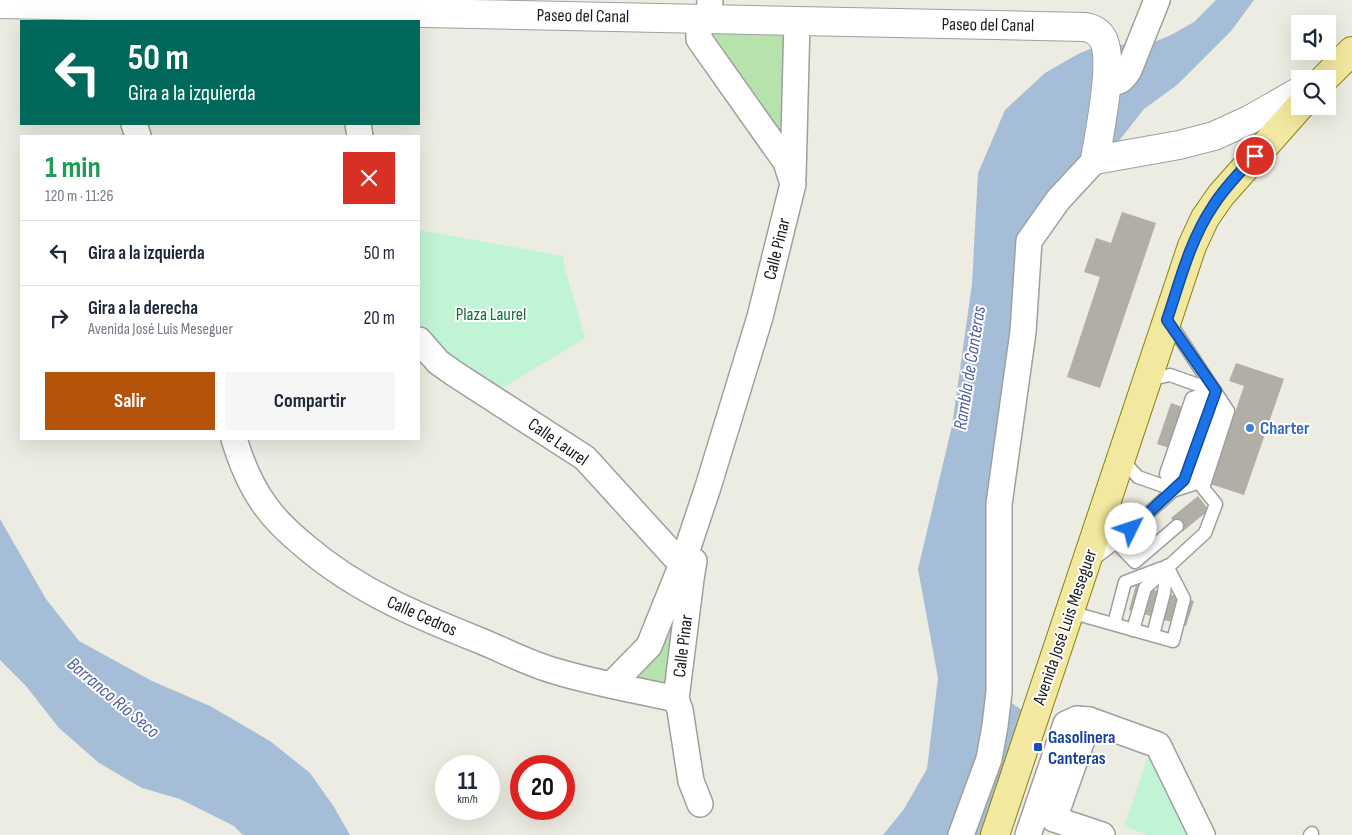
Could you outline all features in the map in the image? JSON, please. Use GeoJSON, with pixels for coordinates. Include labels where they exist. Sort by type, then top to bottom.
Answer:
{"type":"FeatureCollection","features":[{"type":"Feature","properties":{"kind":"main road"},"geometry":{"type":"LineString","coordinates":[[1332,70],[1352,51]]}},
{"type":"Feature","properties":{"kind":"main road","name":"Avenida José Luis Meseguer"},"geometry":{"type":"LineString","coordinates":[[995,835],[1192,246],[1213,205],[1292,115]]}},
{"type":"Feature","properties":{"kind":"street"},"geometry":{"type":"LineString","coordinates":[[1107,83],[1117,83],[1124,78],[1129,70],[1157,0]]}},
{"type":"Feature","properties":{"kind":"street","name":"Paseo del Canal"},"geometry":{"type":"LineString","coordinates":[[0,4],[104,14],[142,3],[346,16],[706,12],[797,21],[1089,28],[1097,31],[1103,38],[1108,57],[1107,83],[1095,160]]}},
{"type":"Feature","properties":{"kind":"street"},"geometry":{"type":"LineString","coordinates":[[706,12],[699,38],[786,162],[793,184]]}},
{"type":"Feature","properties":{"kind":"street","name":"Calle Pinar"},"geometry":{"type":"LineString","coordinates":[[610,685],[649,646],[684,559],[760,317],[793,184],[797,21]]}},
{"type":"Feature","properties":{"kind":"street"},"geometry":{"type":"LineString","coordinates":[[961,835],[988,759],[995,726],[999,692],[1000,504],[1022,332],[1029,241],[1058,200],[1095,160],[1179,145],[1214,136],[1249,120],[1291,96]]}},
{"type":"Feature","properties":{"kind":"street","name":"Calle Laurel"},"geometry":{"type":"LineString","coordinates":[[420,341],[438,362],[585,458],[675,556],[684,559]]}},
{"type":"Feature","properties":{"kind":"street","name":"Calle Cedros"},"geometry":{"type":"LineString","coordinates":[[234,440],[241,460],[264,504],[285,529],[317,557],[360,586],[415,615],[554,671],[676,699]]}},
{"type":"Feature","properties":{"kind":"street","name":"Calle Pinar"},"geometry":{"type":"LineString","coordinates":[[700,804],[691,781],[680,710],[676,699],[691,579],[708,487]]}},
{"type":"Feature","properties":{"kind":"street"},"geometry":{"type":"LineString","coordinates":[[1028,835],[1078,722]]}},
{"type":"Feature","properties":{"kind":"street"},"geometry":{"type":"LineString","coordinates":[[1078,722],[1054,819],[1102,835]]}},
{"type":"Feature","properties":{"kind":"street"},"geometry":{"type":"LineString","coordinates":[[1078,722],[1158,745],[1202,835]]}},
{"type":"Feature","properties":{"kind":"lane"},"geometry":{"type":"LineString","coordinates":[[1133,630],[1145,588],[1205,533],[1216,504],[1207,500],[1203,488],[1228,411],[1167,320]]}},
{"type":"Feature","properties":{"kind":"lane"},"geometry":{"type":"LineString","coordinates":[[1147,380],[1170,375],[1216,391]]}},
{"type":"Feature","properties":{"kind":"lane"},"geometry":{"type":"LineString","coordinates":[[1175,490],[1166,474],[1192,398],[1216,391]]}},
{"type":"Feature","properties":{"kind":"lane"},"geometry":{"type":"LineString","coordinates":[[1086,564],[1116,542],[1184,480],[1216,391]]}},
{"type":"Feature","properties":{"kind":"lane"},"geometry":{"type":"LineString","coordinates":[[1121,459],[1138,477],[1175,490]]}},
{"type":"Feature","properties":{"kind":"lane"},"geometry":{"type":"LineString","coordinates":[[1116,542],[1135,562],[1177,526]]}},
{"type":"Feature","properties":{"kind":"lane"},"geometry":{"type":"LineString","coordinates":[[1114,624],[1126,582],[1168,566]]}},
{"type":"Feature","properties":{"kind":"lane"},"geometry":{"type":"LineString","coordinates":[[1070,612],[1173,641],[1184,599],[1168,566]]}},
{"type":"Feature","properties":{"kind":"lane"},"geometry":{"type":"LineString","coordinates":[[1153,635],[1164,593],[1168,566]]}},
{"type":"Feature","properties":{"kind":"green space"},"geometry":{"type":"Polygon","coordinates":[[[699,19],[797,21],[793,184],[699,19]]]}},
{"type":"Feature","properties":{"kind":"green space","name":"Plaza Laurel"},"geometry":{"type":"Polygon","coordinates":[[[420,230],[563,256],[585,338],[496,392],[420,341],[420,230]]]}},
{"type":"Feature","properties":{"kind":"green space"},"geometry":{"type":"Polygon","coordinates":[[[684,559],[676,699],[611,685],[649,646],[684,559]]]}},
{"type":"Feature","properties":{"kind":"green space"},"geometry":{"type":"Polygon","coordinates":[[[1149,754],[1188,835],[1147,835],[1124,826],[1149,754]]]}},
{"type":"Feature","properties":{"kind":"water","name":"Rambla de Canteras"},"geometry":{"type":"Polygon","coordinates":[[[1216,0],[1254,0],[1231,31],[1177,85],[1144,109],[1037,245],[1007,502],[1006,699],[1023,711],[983,835],[883,835],[904,809],[927,769],[938,678],[918,569],[952,426],[972,284],[978,173],[1005,110],[1045,73],[1078,54],[1097,46],[1152,43],[1171,35],[1194,22],[1216,0]]]}},
{"type":"Feature","properties":{"kind":"water","name":"Barranco Río Seco"},"geometry":{"type":"Polygon","coordinates":[[[0,519],[46,599],[79,641],[152,681],[210,706],[270,741],[310,773],[334,807],[350,835],[243,835],[234,826],[180,799],[142,788],[99,763],[59,728],[26,686],[0,660],[0,519]]]}},
{"type":"Feature","properties":{"kind":"building"},"geometry":{"type":"Polygon","coordinates":[[[1122,212],[1156,223],[1100,388],[1067,377],[1100,277],[1084,272],[1096,238],[1111,243],[1122,212]]]}},
{"type":"Feature","properties":{"kind":"building"},"geometry":{"type":"Polygon","coordinates":[[[1236,363],[1284,379],[1244,495],[1210,484],[1217,464],[1157,444],[1171,403],[1231,424],[1244,386],[1229,381],[1236,363]]]}},
{"type":"Feature","properties":{"kind":"building"},"geometry":{"type":"Polygon","coordinates":[[[1198,496],[1209,510],[1182,532],[1171,518],[1198,496]]]}},
{"type":"Feature","properties":{"kind":"building"},"geometry":{"type":"Polygon","coordinates":[[[1136,585],[1194,601],[1186,626],[1129,610],[1136,585]]]}},
{"type":"Feature","properties":{"kind":"place","name":"Charter"},"geometry":{"type":"Point","coordinates":[1250,428]}},
{"type":"Feature","properties":{"kind":"place","name":"Gasolinera Canteras"},"geometry":{"type":"Point","coordinates":[1038,747]}},
{"type":"Feature","properties":{"kind":"route"},"geometry":{"type":"LineString","coordinates":[[1131,529],[1184,480],[1216,391],[1167,320],[1192,246],[1205,218],[1221,194],[1255,156]]}}]}
